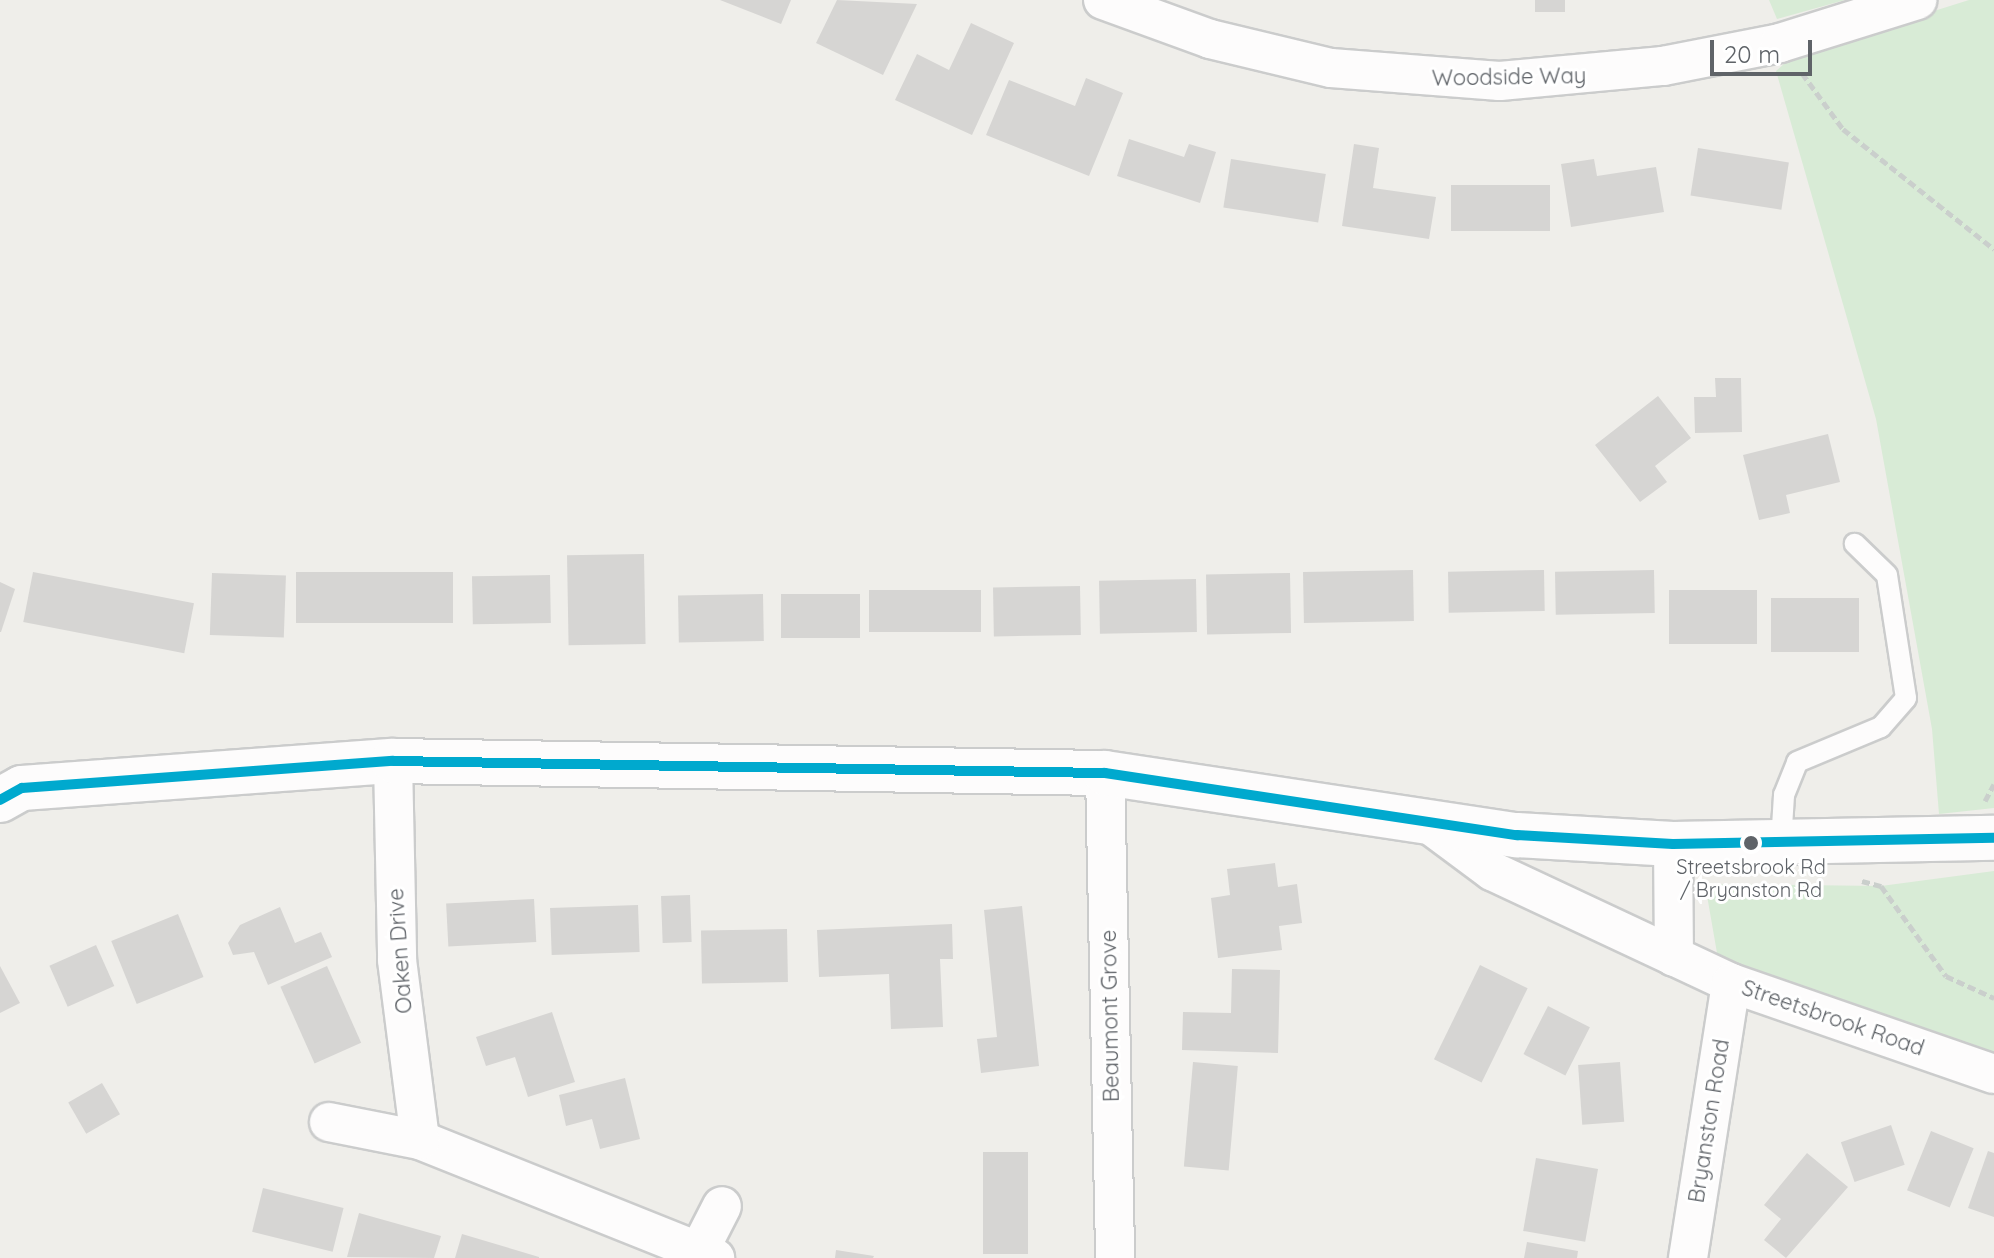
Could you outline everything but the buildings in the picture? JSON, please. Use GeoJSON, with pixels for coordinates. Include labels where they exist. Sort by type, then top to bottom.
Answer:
{"type":"FeatureCollection","features":[{"type":"Feature","properties":{"kind":"main road","name":"Streetsbrook Road"},"geometry":{"type":"LineString","coordinates":[[7,788],[393,761],[1105,773],[1429,824],[1673,844],[1994,838]]}},
{"type":"Feature","properties":{"kind":"street","name":"Woodside Way"},"geometry":{"type":"LineString","coordinates":[[1103,0],[1210,39],[1331,68],[1432,80],[1577,78],[1780,43],[1917,0]]}},
{"type":"Feature","properties":{"kind":"street","name":"Oaken Drive"},"geometry":{"type":"LineString","coordinates":[[393,761],[397,960],[420,1140]]}},
{"type":"Feature","properties":{"kind":"street","name":"Beaumont Grove"},"geometry":{"type":"LineString","coordinates":[[1105,773],[1115,1258]]}},
{"type":"Feature","properties":{"kind":"street","name":"Streetsbrook Road"},"geometry":{"type":"LineString","coordinates":[[1429,824],[1492,871],[1731,983],[1994,1074]]}},
{"type":"Feature","properties":{"kind":"street"},"geometry":{"type":"LineString","coordinates":[[1673,844],[1674,957]]}},
{"type":"Feature","properties":{"kind":"street","name":"Bryanston Road"},"geometry":{"type":"LineString","coordinates":[[1688,1258],[1731,983]]}},
{"type":"Feature","properties":{"kind":"street"},"geometry":{"type":"LineString","coordinates":[[329,1122],[420,1140],[708,1254],[722,1206]]}},
{"type":"Feature","properties":{"kind":"lane"},"geometry":{"type":"LineString","coordinates":[[1781,843],[1784,795],[1797,762],[1881,727],[1906,698],[1887,575],[1855,544]]}},
{"type":"Feature","properties":{"kind":"path"},"geometry":{"type":"LineString","coordinates":[[1780,43],[1843,129],[1994,249]]}},
{"type":"Feature","properties":{"kind":"path"},"geometry":{"type":"LineString","coordinates":[[1850,878],[1881,886],[1946,976],[1994,998]]}},
{"type":"Feature","properties":{"kind":"green space"},"geometry":{"type":"Polygon","coordinates":[[[1769,0],[1845,0],[1777,19],[1769,0]]]}},
{"type":"Feature","properties":{"kind":"green space"},"geometry":{"type":"Polygon","coordinates":[[[1969,0],[1994,0],[1994,808],[1939,814],[1932,729],[1876,419],[1776,71],[1794,55],[1969,0]]]}},
{"type":"Feature","properties":{"kind":"green space"},"geometry":{"type":"Polygon","coordinates":[[[1994,871],[1994,1056],[1734,969],[1717,953],[1705,884],[1881,886],[1994,871]]]}},
{"type":"Feature","properties":{"kind":"transit line"},"geometry":{"type":"LineString","coordinates":[[0,800],[22,788],[393,761],[1105,773],[1517,835],[1673,844],[1994,838]]}},
{"type":"Feature","properties":{"kind":"place","name":"Streetsbrook Rd / Bryanston Rd"},"geometry":{"type":"Point","coordinates":[1751,843]}}]}
